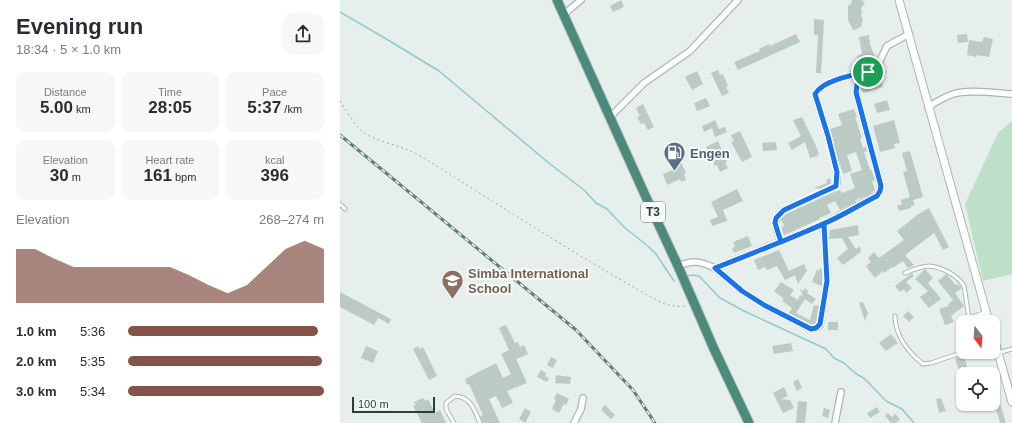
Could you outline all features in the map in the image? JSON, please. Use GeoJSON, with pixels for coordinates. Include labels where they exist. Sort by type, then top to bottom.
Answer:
{"type":"FeatureCollection","features":[{"type":"Feature","properties":{"kind":"highway","name":"T3"},"geometry":{"type":"LineString","coordinates":[[557,0],[678,266],[714,349],[749,423]]}},
{"type":"Feature","properties":{"kind":"street"},"geometry":{"type":"LineString","coordinates":[[563,15],[581,0]]}},
{"type":"Feature","properties":{"kind":"street"},"geometry":{"type":"LineString","coordinates":[[610,117],[644,83],[690,51],[738,0]]}},
{"type":"Feature","properties":{"kind":"street"},"geometry":{"type":"LineString","coordinates":[[899,0],[987,315]]}},
{"type":"Feature","properties":{"kind":"street"},"geometry":{"type":"LineString","coordinates":[[781,242],[775,223],[778,215],[784,210],[836,186],[837,172],[815,94],[817,90],[836,80],[868,72],[877,67],[888,46],[909,34]]}},
{"type":"Feature","properties":{"kind":"street"},"geometry":{"type":"LineString","coordinates":[[715,268],[824,224],[877,196],[881,186],[856,92],[857,85],[868,72]]}},
{"type":"Feature","properties":{"kind":"street"},"geometry":{"type":"LineString","coordinates":[[928,107],[954,93],[972,92],[1012,94]]}},
{"type":"Feature","properties":{"kind":"street"},"geometry":{"type":"LineString","coordinates":[[678,266],[695,261],[715,268],[742,291],[764,305],[811,329],[816,328],[820,324],[827,281],[824,224]]}},
{"type":"Feature","properties":{"kind":"street"},"geometry":{"type":"LineString","coordinates":[[1000,359],[1012,402]]}},
{"type":"Feature","properties":{"kind":"street"},"geometry":{"type":"LineString","coordinates":[[835,423],[841,392]]}},
{"type":"Feature","properties":{"kind":"street"},"geometry":{"type":"LineString","coordinates":[[574,423],[580,410],[583,398]]}},
{"type":"Feature","properties":{"kind":"lane"},"geometry":{"type":"LineString","coordinates":[[340,204],[345,210]]}},
{"type":"Feature","properties":{"kind":"lane"},"geometry":{"type":"LineString","coordinates":[[905,272],[928,266],[947,271],[962,282],[964,286],[969,315]]}},
{"type":"Feature","properties":{"kind":"lane"},"geometry":{"type":"LineString","coordinates":[[978,315],[986,312]]}},
{"type":"Feature","properties":{"kind":"lane"},"geometry":{"type":"LineString","coordinates":[[895,316],[895,326],[898,334],[915,358],[924,364],[956,355]]}},
{"type":"Feature","properties":{"kind":"lane"},"geometry":{"type":"LineString","coordinates":[[1000,352],[1012,349]]}},
{"type":"Feature","properties":{"kind":"lane"},"geometry":{"type":"LineString","coordinates":[[454,423],[446,409],[446,403],[455,396],[463,396],[470,403],[480,423]]}},
{"type":"Feature","properties":{"kind":"path"},"geometry":{"type":"LineString","coordinates":[[340,100],[355,124],[363,132],[380,141],[408,150],[426,160],[530,226],[562,243],[666,305],[679,307],[695,304]]}},
{"type":"Feature","properties":{"kind":"green space"},"geometry":{"type":"Polygon","coordinates":[[[1012,121],[1012,274],[983,281],[965,204],[998,133],[1012,121]]]}},
{"type":"Feature","properties":{"kind":"building"},"geometry":{"type":"Polygon","coordinates":[[[621,0],[624,7],[613,12],[610,6],[621,0]]]}},
{"type":"Feature","properties":{"kind":"building"},"geometry":{"type":"Polygon","coordinates":[[[852,0],[862,0],[865,3],[861,8],[863,22],[861,23],[862,26],[855,30],[853,30],[848,20],[848,6],[851,4],[852,0]]]}},
{"type":"Feature","properties":{"kind":"building"},"geometry":{"type":"Polygon","coordinates":[[[814,19],[824,20],[821,73],[816,73],[818,35],[814,35],[814,19]]]}},
{"type":"Feature","properties":{"kind":"building"},"geometry":{"type":"Polygon","coordinates":[[[796,34],[800,42],[738,70],[734,62],[760,51],[759,49],[769,44],[770,46],[796,34]]]}},
{"type":"Feature","properties":{"kind":"building"},"geometry":{"type":"Polygon","coordinates":[[[967,34],[968,42],[958,43],[957,35],[967,34]]]}},
{"type":"Feature","properties":{"kind":"building"},"geometry":{"type":"Polygon","coordinates":[[[869,35],[870,44],[876,60],[874,64],[861,69],[857,56],[862,54],[859,37],[869,35]]]}},
{"type":"Feature","properties":{"kind":"building"},"geometry":{"type":"Polygon","coordinates":[[[984,37],[993,39],[989,57],[967,55],[969,40],[982,42],[984,37]]]}},
{"type":"Feature","properties":{"kind":"building"},"geometry":{"type":"Polygon","coordinates":[[[718,70],[720,75],[723,74],[728,86],[726,87],[729,93],[722,96],[711,73],[718,70]]]}},
{"type":"Feature","properties":{"kind":"building"},"geometry":{"type":"Polygon","coordinates":[[[697,71],[703,84],[692,90],[685,77],[697,71]]]}},
{"type":"Feature","properties":{"kind":"building"},"geometry":{"type":"Polygon","coordinates":[[[881,80],[883,87],[863,93],[861,86],[881,80]]]}},
{"type":"Feature","properties":{"kind":"building"},"geometry":{"type":"Polygon","coordinates":[[[706,98],[710,106],[697,111],[694,103],[706,98]]]}},
{"type":"Feature","properties":{"kind":"building"},"geometry":{"type":"Polygon","coordinates":[[[887,100],[890,110],[877,113],[874,104],[887,100]]]}},
{"type":"Feature","properties":{"kind":"building"},"geometry":{"type":"Polygon","coordinates":[[[643,104],[654,127],[648,130],[644,123],[641,124],[637,117],[640,116],[636,108],[643,104]]]}},
{"type":"Feature","properties":{"kind":"building"},"geometry":{"type":"Polygon","coordinates":[[[854,109],[862,138],[860,139],[863,148],[866,147],[867,151],[864,152],[875,180],[872,181],[875,190],[867,196],[855,200],[856,202],[840,210],[835,201],[827,205],[831,213],[784,235],[781,227],[784,226],[781,219],[786,214],[840,190],[842,193],[855,188],[850,174],[862,170],[856,152],[847,155],[852,171],[843,174],[830,129],[842,125],[838,114],[854,109]]]}},
{"type":"Feature","properties":{"kind":"building"},"geometry":{"type":"Polygon","coordinates":[[[802,117],[816,146],[819,154],[817,155],[818,156],[810,158],[805,142],[792,150],[788,143],[801,136],[793,120],[802,117]]]}},
{"type":"Feature","properties":{"kind":"building"},"geometry":{"type":"Polygon","coordinates":[[[715,120],[719,129],[725,127],[727,132],[715,137],[712,128],[704,132],[702,126],[715,120]]]}},
{"type":"Feature","properties":{"kind":"building"},"geometry":{"type":"Polygon","coordinates":[[[894,120],[900,143],[894,144],[895,148],[880,152],[873,126],[894,120]]]}},
{"type":"Feature","properties":{"kind":"building"},"geometry":{"type":"Polygon","coordinates":[[[740,131],[752,157],[742,162],[731,142],[734,141],[731,135],[740,131]]]}},
{"type":"Feature","properties":{"kind":"building"},"geometry":{"type":"Polygon","coordinates":[[[718,141],[728,168],[720,172],[717,165],[715,166],[706,147],[718,141]]]}},
{"type":"Feature","properties":{"kind":"building"},"geometry":{"type":"Polygon","coordinates":[[[776,142],[777,150],[763,151],[762,143],[776,142]]]}},
{"type":"Feature","properties":{"kind":"building"},"geometry":{"type":"Polygon","coordinates":[[[910,151],[923,197],[913,200],[915,205],[911,206],[911,208],[899,211],[897,206],[902,204],[901,200],[910,197],[903,172],[907,171],[902,153],[910,151]]]}},
{"type":"Feature","properties":{"kind":"building"},"geometry":{"type":"Polygon","coordinates":[[[680,160],[686,173],[684,174],[686,180],[681,182],[680,179],[667,185],[663,174],[673,170],[671,164],[680,160]]]}},
{"type":"Feature","properties":{"kind":"building"},"geometry":{"type":"Polygon","coordinates":[[[830,178],[831,184],[821,189],[814,188],[827,183],[826,180],[830,178]]]}},
{"type":"Feature","properties":{"kind":"building"},"geometry":{"type":"Polygon","coordinates":[[[737,189],[743,201],[723,210],[727,221],[712,226],[710,220],[718,217],[711,202],[737,189]]]}},
{"type":"Feature","properties":{"kind":"building"},"geometry":{"type":"Polygon","coordinates":[[[929,208],[949,247],[943,250],[934,233],[905,255],[914,265],[908,268],[903,261],[884,273],[883,271],[875,278],[866,266],[871,262],[868,258],[874,252],[879,258],[904,240],[897,231],[917,215],[929,208]]]}},
{"type":"Feature","properties":{"kind":"building"},"geometry":{"type":"Polygon","coordinates":[[[858,225],[859,235],[848,237],[856,249],[860,246],[861,252],[843,265],[837,258],[848,249],[842,238],[829,239],[830,230],[858,225]]]}},
{"type":"Feature","properties":{"kind":"building"},"geometry":{"type":"Polygon","coordinates":[[[748,236],[752,246],[734,253],[732,248],[735,247],[733,242],[748,236]]]}},
{"type":"Feature","properties":{"kind":"building"},"geometry":{"type":"Polygon","coordinates":[[[779,250],[789,271],[804,264],[807,271],[798,284],[795,275],[785,280],[777,266],[767,270],[765,267],[758,270],[754,260],[779,250]]]}},
{"type":"Feature","properties":{"kind":"building"},"geometry":{"type":"Polygon","coordinates":[[[820,268],[822,270],[822,286],[812,282],[817,269],[818,272],[820,268]]]}},
{"type":"Feature","properties":{"kind":"building"},"geometry":{"type":"Polygon","coordinates":[[[925,269],[933,278],[928,283],[941,299],[929,308],[920,297],[928,291],[915,279],[925,269]]]}},
{"type":"Feature","properties":{"kind":"building"},"geometry":{"type":"Polygon","coordinates":[[[912,273],[914,276],[906,282],[912,288],[906,293],[904,289],[900,292],[895,286],[912,273]]]}},
{"type":"Feature","properties":{"kind":"building"},"geometry":{"type":"Polygon","coordinates":[[[946,274],[956,285],[958,284],[961,287],[961,289],[955,293],[964,306],[951,316],[954,322],[945,325],[939,309],[949,306],[948,304],[953,300],[938,281],[946,274]]]}},
{"type":"Feature","properties":{"kind":"building"},"geometry":{"type":"Polygon","coordinates":[[[781,282],[794,290],[790,295],[798,300],[800,295],[803,297],[800,289],[803,291],[805,288],[808,291],[807,293],[816,299],[812,304],[805,299],[796,313],[810,320],[814,305],[819,306],[816,323],[812,325],[789,313],[792,308],[782,301],[784,299],[774,291],[781,282]]]}},
{"type":"Feature","properties":{"kind":"building"},"geometry":{"type":"Polygon","coordinates":[[[340,292],[391,319],[389,324],[378,318],[374,325],[340,307],[340,292]]]}},
{"type":"Feature","properties":{"kind":"building"},"geometry":{"type":"Polygon","coordinates":[[[863,302],[868,313],[865,321],[859,303],[863,302]]]}},
{"type":"Feature","properties":{"kind":"building"},"geometry":{"type":"Polygon","coordinates":[[[908,311],[914,317],[909,322],[903,316],[908,311]]]}},
{"type":"Feature","properties":{"kind":"building"},"geometry":{"type":"Polygon","coordinates":[[[828,322],[838,322],[838,330],[828,330],[828,322]]]}},
{"type":"Feature","properties":{"kind":"building"},"geometry":{"type":"Polygon","coordinates":[[[506,325],[515,343],[518,342],[520,347],[524,345],[528,354],[516,359],[527,383],[507,391],[513,403],[502,408],[496,396],[489,399],[500,423],[483,423],[480,416],[483,415],[469,384],[467,385],[465,379],[496,363],[503,378],[511,374],[501,354],[509,350],[499,328],[506,325]]]}},
{"type":"Feature","properties":{"kind":"building"},"geometry":{"type":"Polygon","coordinates":[[[891,334],[898,343],[886,351],[879,343],[891,334]]]}},
{"type":"Feature","properties":{"kind":"building"},"geometry":{"type":"Polygon","coordinates":[[[791,343],[793,351],[774,354],[772,346],[791,343]]]}},
{"type":"Feature","properties":{"kind":"building"},"geometry":{"type":"Polygon","coordinates":[[[366,346],[378,351],[373,363],[361,358],[366,346]]]}},
{"type":"Feature","properties":{"kind":"building"},"geometry":{"type":"Polygon","coordinates":[[[418,346],[419,349],[423,347],[437,376],[429,380],[413,349],[418,346]]]}},
{"type":"Feature","properties":{"kind":"building"},"geometry":{"type":"Polygon","coordinates":[[[551,357],[557,360],[553,368],[547,365],[551,357]]]}},
{"type":"Feature","properties":{"kind":"building"},"geometry":{"type":"Polygon","coordinates":[[[955,359],[965,359],[967,367],[958,367],[955,359]]]}},
{"type":"Feature","properties":{"kind":"building"},"geometry":{"type":"Polygon","coordinates":[[[541,370],[546,373],[545,376],[549,378],[547,382],[537,377],[541,370]]]}},
{"type":"Feature","properties":{"kind":"building"},"geometry":{"type":"Polygon","coordinates":[[[556,375],[571,377],[570,384],[555,383],[556,375]]]}},
{"type":"Feature","properties":{"kind":"building"},"geometry":{"type":"Polygon","coordinates":[[[798,379],[802,388],[797,391],[793,382],[798,379]]]}},
{"type":"Feature","properties":{"kind":"building"},"geometry":{"type":"Polygon","coordinates":[[[784,387],[788,396],[781,399],[790,400],[794,408],[783,413],[773,393],[784,387]]]}},
{"type":"Feature","properties":{"kind":"building"},"geometry":{"type":"Polygon","coordinates":[[[557,393],[569,399],[559,413],[552,409],[557,393]]]}},
{"type":"Feature","properties":{"kind":"building"},"geometry":{"type":"Polygon","coordinates":[[[423,398],[425,401],[428,399],[435,413],[440,410],[446,423],[422,423],[413,406],[416,405],[414,402],[423,398]]]}},
{"type":"Feature","properties":{"kind":"building"},"geometry":{"type":"Polygon","coordinates":[[[941,398],[946,411],[939,413],[936,399],[941,398]]]}},
{"type":"Feature","properties":{"kind":"building"},"geometry":{"type":"Polygon","coordinates":[[[798,401],[807,402],[805,423],[796,423],[798,401]]]}},
{"type":"Feature","properties":{"kind":"building"},"geometry":{"type":"Polygon","coordinates":[[[1000,403],[1006,423],[1000,423],[997,411],[1000,411],[1000,403]]]}},
{"type":"Feature","properties":{"kind":"building"},"geometry":{"type":"Polygon","coordinates":[[[605,405],[615,415],[611,419],[601,410],[605,405]]]}},
{"type":"Feature","properties":{"kind":"building"},"geometry":{"type":"Polygon","coordinates":[[[877,407],[880,412],[870,418],[867,413],[877,407]]]}},
{"type":"Feature","properties":{"kind":"building"},"geometry":{"type":"Polygon","coordinates":[[[525,408],[531,412],[525,423],[519,419],[525,408]]]}},
{"type":"Feature","properties":{"kind":"building"},"geometry":{"type":"Polygon","coordinates":[[[824,408],[830,410],[828,418],[822,416],[824,408]]]}},
{"type":"Feature","properties":{"kind":"building"},"geometry":{"type":"Polygon","coordinates":[[[888,413],[892,417],[895,414],[900,419],[896,423],[891,423],[885,416],[888,413]]]}},
{"type":"Feature","properties":{"kind":"waterway"},"geometry":{"type":"LineString","coordinates":[[340,12],[439,71],[550,164],[584,190],[596,203],[607,209],[624,227],[656,254],[674,281]]}},
{"type":"Feature","properties":{"kind":"waterway"},"geometry":{"type":"LineString","coordinates":[[687,276],[699,276],[720,298],[744,311],[826,349],[834,358],[844,363],[855,373],[865,379],[886,401],[902,409],[914,423]]}},
{"type":"Feature","properties":{"kind":"railway"},"geometry":{"type":"LineString","coordinates":[[340,135],[576,330],[633,390],[655,423]]}},
{"type":"Feature","properties":{"kind":"place","name":"Engen"},"geometry":{"type":"Point","coordinates":[674,172]}},
{"type":"Feature","properties":{"kind":"place","name":"Simba International School"},"geometry":{"type":"Point","coordinates":[453,300]}},
{"type":"Feature","properties":{"kind":"route"},"geometry":{"type":"LineString","coordinates":[[868,72],[836,80],[817,90],[815,94],[837,172],[836,186],[784,210],[776,218],[775,223],[781,242],[824,224],[827,281],[820,324],[816,328],[811,329],[764,305],[742,291],[715,268],[781,242],[797,235],[824,224],[877,196],[881,186],[856,92],[857,85],[868,72]]}}]}
